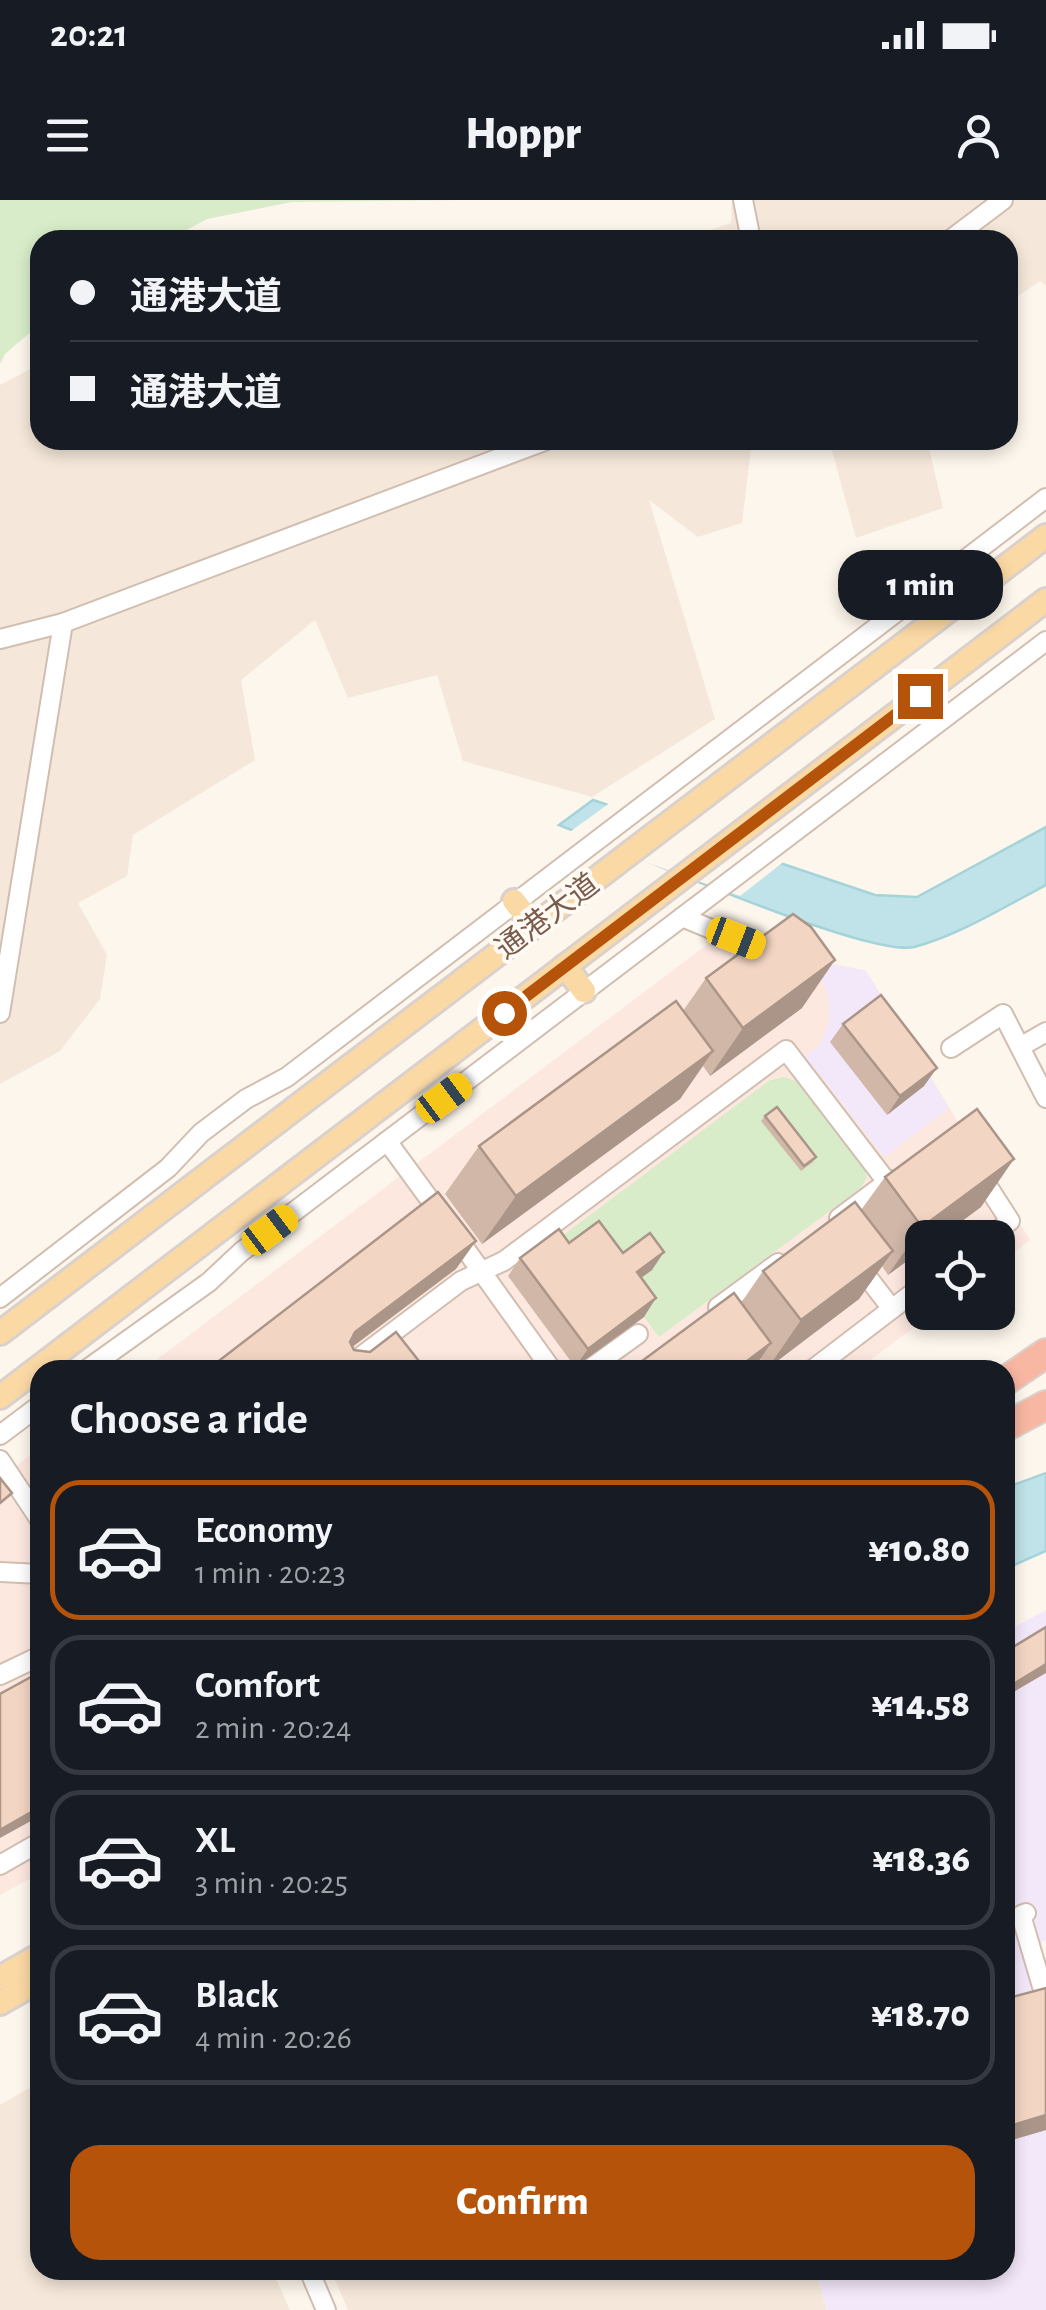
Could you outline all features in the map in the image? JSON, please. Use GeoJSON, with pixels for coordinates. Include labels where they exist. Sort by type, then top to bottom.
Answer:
{"type":"FeatureCollection","features":[{"type":"Feature","properties":{"kind":"highway"},"geometry":{"type":"LineString","coordinates":[[1015,1373],[1046,1353]]}},
{"type":"Feature","properties":{"kind":"highway"},"geometry":{"type":"LineString","coordinates":[[1015,1422],[1046,1405]]}},
{"type":"Feature","properties":{"kind":"main road","name":"通港大道"},"geometry":{"type":"LineString","coordinates":[[0,1333],[1046,536]]}},
{"type":"Feature","properties":{"kind":"main road","name":"通港大道"},"geometry":{"type":"LineString","coordinates":[[49,1360],[1046,600]]}},
{"type":"Feature","properties":{"kind":"main road"},"geometry":{"type":"LineString","coordinates":[[514,901],[534,926]]}},
{"type":"Feature","properties":{"kind":"main road"},"geometry":{"type":"LineString","coordinates":[[565,966],[584,991]]}},
{"type":"Feature","properties":{"kind":"main road","name":"通港大道"},"geometry":{"type":"LineString","coordinates":[[0,1397],[30,1374]]}},
{"type":"Feature","properties":{"kind":"main road"},"geometry":{"type":"LineString","coordinates":[[0,1978],[30,1961]]}},
{"type":"Feature","properties":{"kind":"main road"},"geometry":{"type":"LineString","coordinates":[[0,2004],[30,1986]]}},
{"type":"Feature","properties":{"kind":"street"},"geometry":{"type":"LineString","coordinates":[[744,200],[748,230]]}},
{"type":"Feature","properties":{"kind":"street"},"geometry":{"type":"LineString","coordinates":[[963,230],[1003,200]]}},
{"type":"Feature","properties":{"kind":"street"},"geometry":{"type":"LineString","coordinates":[[0,639],[62,623],[520,450]]}},
{"type":"Feature","properties":{"kind":"street"},"geometry":{"type":"LineString","coordinates":[[0,1298],[168,1168],[201,1133],[246,1099],[287,1077],[1046,498]]}},
{"type":"Feature","properties":{"kind":"street"},"geometry":{"type":"LineString","coordinates":[[0,1014],[62,623]]}},
{"type":"Feature","properties":{"kind":"street"},"geometry":{"type":"LineString","coordinates":[[100,1360],[209,1282],[241,1252],[1046,641]]}},
{"type":"Feature","properties":{"kind":"street"},"geometry":{"type":"LineString","coordinates":[[682,917],[763,949],[789,968]]}},
{"type":"Feature","properties":{"kind":"street"},"geometry":{"type":"LineString","coordinates":[[951,1048],[1004,1014],[1046,1098]]}},
{"type":"Feature","properties":{"kind":"street"},"geometry":{"type":"LineString","coordinates":[[1020,1047],[1046,1032]]}},
{"type":"Feature","properties":{"kind":"street"},"geometry":{"type":"LineString","coordinates":[[355,1360],[461,1281],[504,1261],[664,1150],[786,1050],[894,1177],[828,1226],[892,1309]]}},
{"type":"Feature","properties":{"kind":"street"},"geometry":{"type":"LineString","coordinates":[[387,1141],[545,1360]]}},
{"type":"Feature","properties":{"kind":"street"},"geometry":{"type":"LineString","coordinates":[[972,1162],[1009,1220]]}},
{"type":"Feature","properties":{"kind":"street"},"geometry":{"type":"LineString","coordinates":[[702,1320],[796,1249]]}},
{"type":"Feature","properties":{"kind":"street"},"geometry":{"type":"LineString","coordinates":[[825,1360],[905,1299]]}},
{"type":"Feature","properties":{"kind":"street"},"geometry":{"type":"LineString","coordinates":[[602,1360],[638,1334]]}},
{"type":"Feature","properties":{"kind":"street"},"geometry":{"type":"LineString","coordinates":[[0,1435],[30,1412]]}},
{"type":"Feature","properties":{"kind":"street"},"geometry":{"type":"LineString","coordinates":[[0,1460],[30,1505]]}},
{"type":"Feature","properties":{"kind":"street"},"geometry":{"type":"LineString","coordinates":[[0,1572],[30,1574]]}},
{"type":"Feature","properties":{"kind":"street"},"geometry":{"type":"LineString","coordinates":[[0,1675],[30,1661]]}},
{"type":"Feature","properties":{"kind":"street"},"geometry":{"type":"LineString","coordinates":[[0,1865],[30,1848]]}},
{"type":"Feature","properties":{"kind":"street"},"geometry":{"type":"LineString","coordinates":[[1026,1914],[1021,1914],[1046,2000]]}},
{"type":"Feature","properties":{"kind":"street"},"geometry":{"type":"LineString","coordinates":[[313,2280],[326,2310]]}},
{"type":"Feature","properties":{"kind":"shaded area"},"geometry":{"type":"Polygon","coordinates":[[[732,200],[1046,200],[1046,286],[1040,281],[1018,296],[1018,230],[710,230],[731,223],[732,200]]]}},
{"type":"Feature","properties":{"kind":"shaded area"},"geometry":{"type":"Polygon","coordinates":[[[30,369],[30,450],[751,450],[742,523],[698,537],[649,500],[715,719],[592,797],[463,761],[437,675],[348,698],[315,620],[241,680],[255,760],[133,835],[127,876],[78,903],[107,955],[100,999],[60,1051],[0,1084],[0,385],[30,369]]]}},
{"type":"Feature","properties":{"kind":"shaded area"},"geometry":{"type":"Polygon","coordinates":[[[832,450],[929,450],[943,508],[856,538],[832,450]]]}},
{"type":"Feature","properties":{"kind":"shaded area"},"geometry":{"type":"Polygon","coordinates":[[[737,922],[813,960],[866,971],[1030,1240],[1015,1251],[1015,1220],[905,1220],[905,1330],[910,1330],[870,1360],[156,1360],[737,922]]]}},
{"type":"Feature","properties":{"kind":"shaded area"},"geometry":{"type":"Polygon","coordinates":[[[813,960],[866,971],[949,1108],[884,1157],[805,1056],[822,1042],[829,1020],[828,995],[813,960]]]}},
{"type":"Feature","properties":{"kind":"shaded area"},"geometry":{"type":"Polygon","coordinates":[[[30,1456],[30,1878],[0,1895],[0,1478],[30,1456]]]}},
{"type":"Feature","properties":{"kind":"shaded area"},"geometry":{"type":"Polygon","coordinates":[[[1046,1610],[1046,1940],[1035,1947],[1046,1985],[1046,2310],[827,2310],[818,2280],[1015,2280],[1015,1627],[1046,1610]]]}},
{"type":"Feature","properties":{"kind":"shaded area"},"geometry":{"type":"Polygon","coordinates":[[[30,2088],[30,2280],[276,2280],[290,2310],[0,2310],[0,2105],[30,2088]]]}},
{"type":"Feature","properties":{"kind":"shaded area"},"geometry":{"type":"Polygon","coordinates":[[[335,2280],[818,2280],[827,2310],[348,2310],[335,2280]]]}},
{"type":"Feature","properties":{"kind":"green space"},"geometry":{"type":"Polygon","coordinates":[[[0,200],[461,200],[292,202],[207,219],[187,230],[30,230],[30,333],[5,354],[0,364],[0,200]]]}},
{"type":"Feature","properties":{"kind":"green space"},"geometry":{"type":"Polygon","coordinates":[[[784,1077],[796,1081],[864,1166],[867,1177],[861,1188],[659,1337],[586,1240],[546,1248],[770,1080],[784,1077]]]}},
{"type":"Feature","properties":{"kind":"water"},"geometry":{"type":"Polygon","coordinates":[[[593,800],[875,895],[917,897],[1046,827],[1046,885],[948,935],[914,947],[888,946],[797,919],[559,825],[593,800]]]}},
{"type":"Feature","properties":{"kind":"water"},"geometry":{"type":"Polygon","coordinates":[[[1046,1473],[1046,1551],[1015,1565],[1015,1484],[1046,1473]]]}},
{"type":"Feature","properties":{"kind":"pier"},"geometry":{"type":"Polygon","coordinates":[[[611,802],[786,860],[740,896],[567,834],[611,802]]]}},
{"type":"Feature","properties":{"kind":"building"},"geometry":{"type":"Polygon","coordinates":[[[793,914],[811,927],[835,960],[743,1028],[706,978],[793,914]]]}},
{"type":"Feature","properties":{"kind":"building"},"geometry":{"type":"Polygon","coordinates":[[[881,995],[937,1068],[900,1096],[843,1024],[881,995]]]}},
{"type":"Feature","properties":{"kind":"building"},"geometry":{"type":"Polygon","coordinates":[[[676,1001],[713,1051],[516,1196],[479,1146],[676,1001]]]}},
{"type":"Feature","properties":{"kind":"building"},"geometry":{"type":"Polygon","coordinates":[[[777,1107],[816,1157],[804,1166],[765,1116],[777,1107]]]}},
{"type":"Feature","properties":{"kind":"building"},"geometry":{"type":"Polygon","coordinates":[[[977,1109],[1014,1159],[931,1220],[917,1220],[885,1177],[977,1109]]]}},
{"type":"Feature","properties":{"kind":"building"},"geometry":{"type":"Polygon","coordinates":[[[438,1192],[476,1241],[355,1332],[350,1342],[354,1350],[370,1352],[396,1332],[418,1360],[220,1360],[438,1192]]]}},
{"type":"Feature","properties":{"kind":"building"},"geometry":{"type":"Polygon","coordinates":[[[855,1202],[893,1251],[801,1320],[763,1271],[855,1202]]]}},
{"type":"Feature","properties":{"kind":"building"},"geometry":{"type":"Polygon","coordinates":[[[599,1221],[623,1253],[650,1233],[664,1252],[637,1272],[656,1298],[588,1349],[520,1258],[559,1229],[569,1243],[599,1221]]]}},
{"type":"Feature","properties":{"kind":"building"},"geometry":{"type":"Polygon","coordinates":[[[734,1293],[771,1343],[748,1360],[643,1360],[734,1293]]]}},
{"type":"Feature","properties":{"kind":"building"},"geometry":{"type":"Polygon","coordinates":[[[0,1478],[12,1493],[0,1503],[0,1478]]]}},
{"type":"Feature","properties":{"kind":"building"},"geometry":{"type":"Polygon","coordinates":[[[1046,1627],[1046,1664],[1015,1683],[1015,1646],[1046,1627]]]}},
{"type":"Feature","properties":{"kind":"building"},"geometry":{"type":"Polygon","coordinates":[[[30,1678],[30,1813],[0,1830],[0,1694],[30,1678]]]}},
{"type":"Feature","properties":{"kind":"building"},"geometry":{"type":"Polygon","coordinates":[[[1046,1988],[1046,2115],[1015,2124],[1015,1996],[1046,1988]]]}},
{"type":"Feature","properties":{"kind":"route"},"geometry":{"type":"LineString","coordinates":[[504,1013],[920,696]]}}]}
